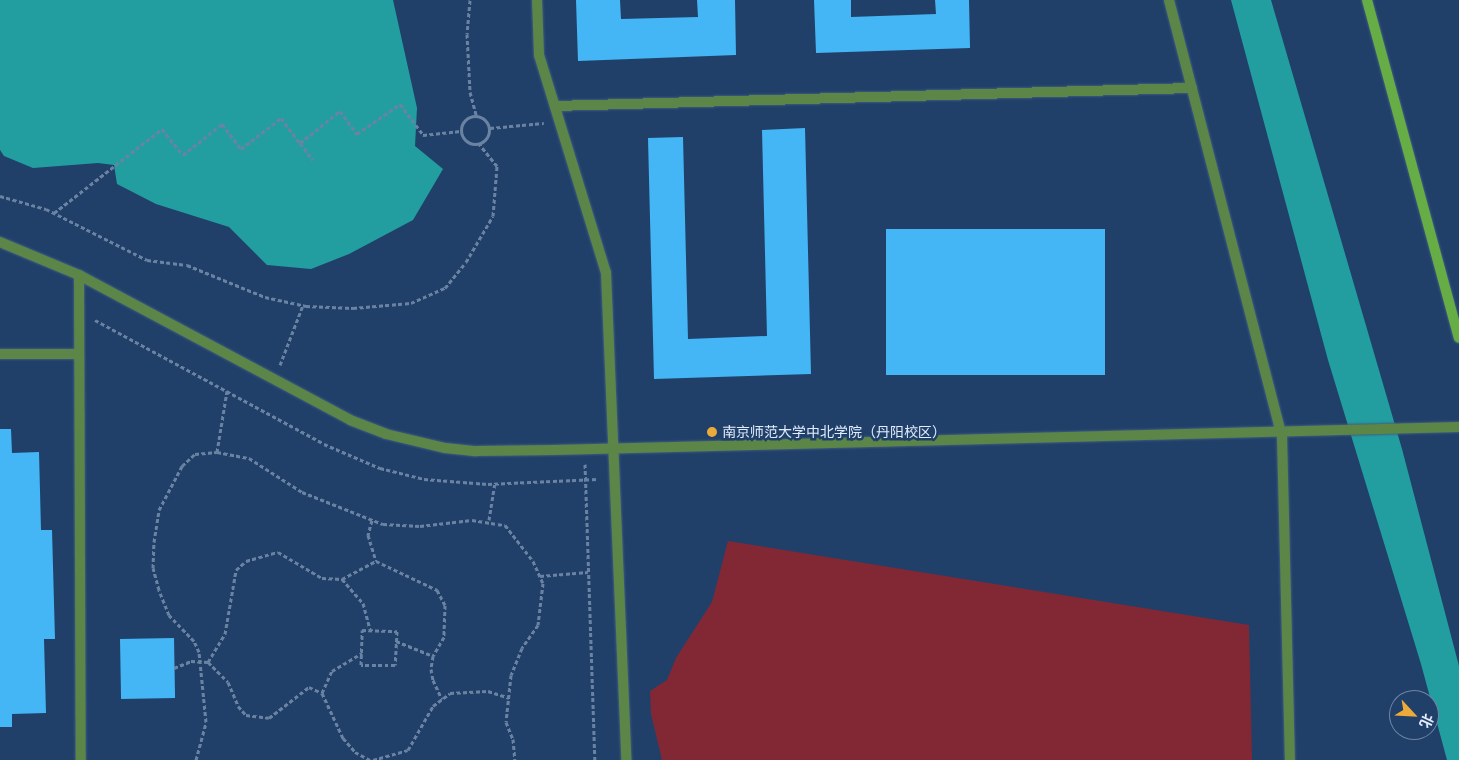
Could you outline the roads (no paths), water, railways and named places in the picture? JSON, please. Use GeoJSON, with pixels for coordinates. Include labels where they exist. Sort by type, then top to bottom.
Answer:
{"type":"FeatureCollection","features":[{"type":"Feature","properties":{"kind":"street"},"geometry":{"type":"LineString","coordinates":[[537,0],[539,55],[606,272],[616,448],[626,760]]}},
{"type":"Feature","properties":{"kind":"street"},"geometry":{"type":"LineString","coordinates":[[1169,0],[1281,432],[1290,760]]}},
{"type":"Feature","properties":{"kind":"street"},"geometry":{"type":"LineString","coordinates":[[1368,3],[1459,338]]}},
{"type":"Feature","properties":{"kind":"street"},"geometry":{"type":"LineString","coordinates":[[555,106],[1192,88]]}},
{"type":"Feature","properties":{"kind":"street"},"geometry":{"type":"LineString","coordinates":[[0,242],[79,274],[350,420],[419,443],[476,451],[1459,427]]}},
{"type":"Feature","properties":{"kind":"street"},"geometry":{"type":"LineString","coordinates":[[79,274],[81,760]]}},
{"type":"Feature","properties":{"kind":"street"},"geometry":{"type":"LineString","coordinates":[[0,354],[79,354]]}},
{"type":"Feature","properties":{"kind":"place","name":"南京师范大学中北学院（丹阳校区）"},"geometry":{"type":"Point","coordinates":[712,432]}}]}
